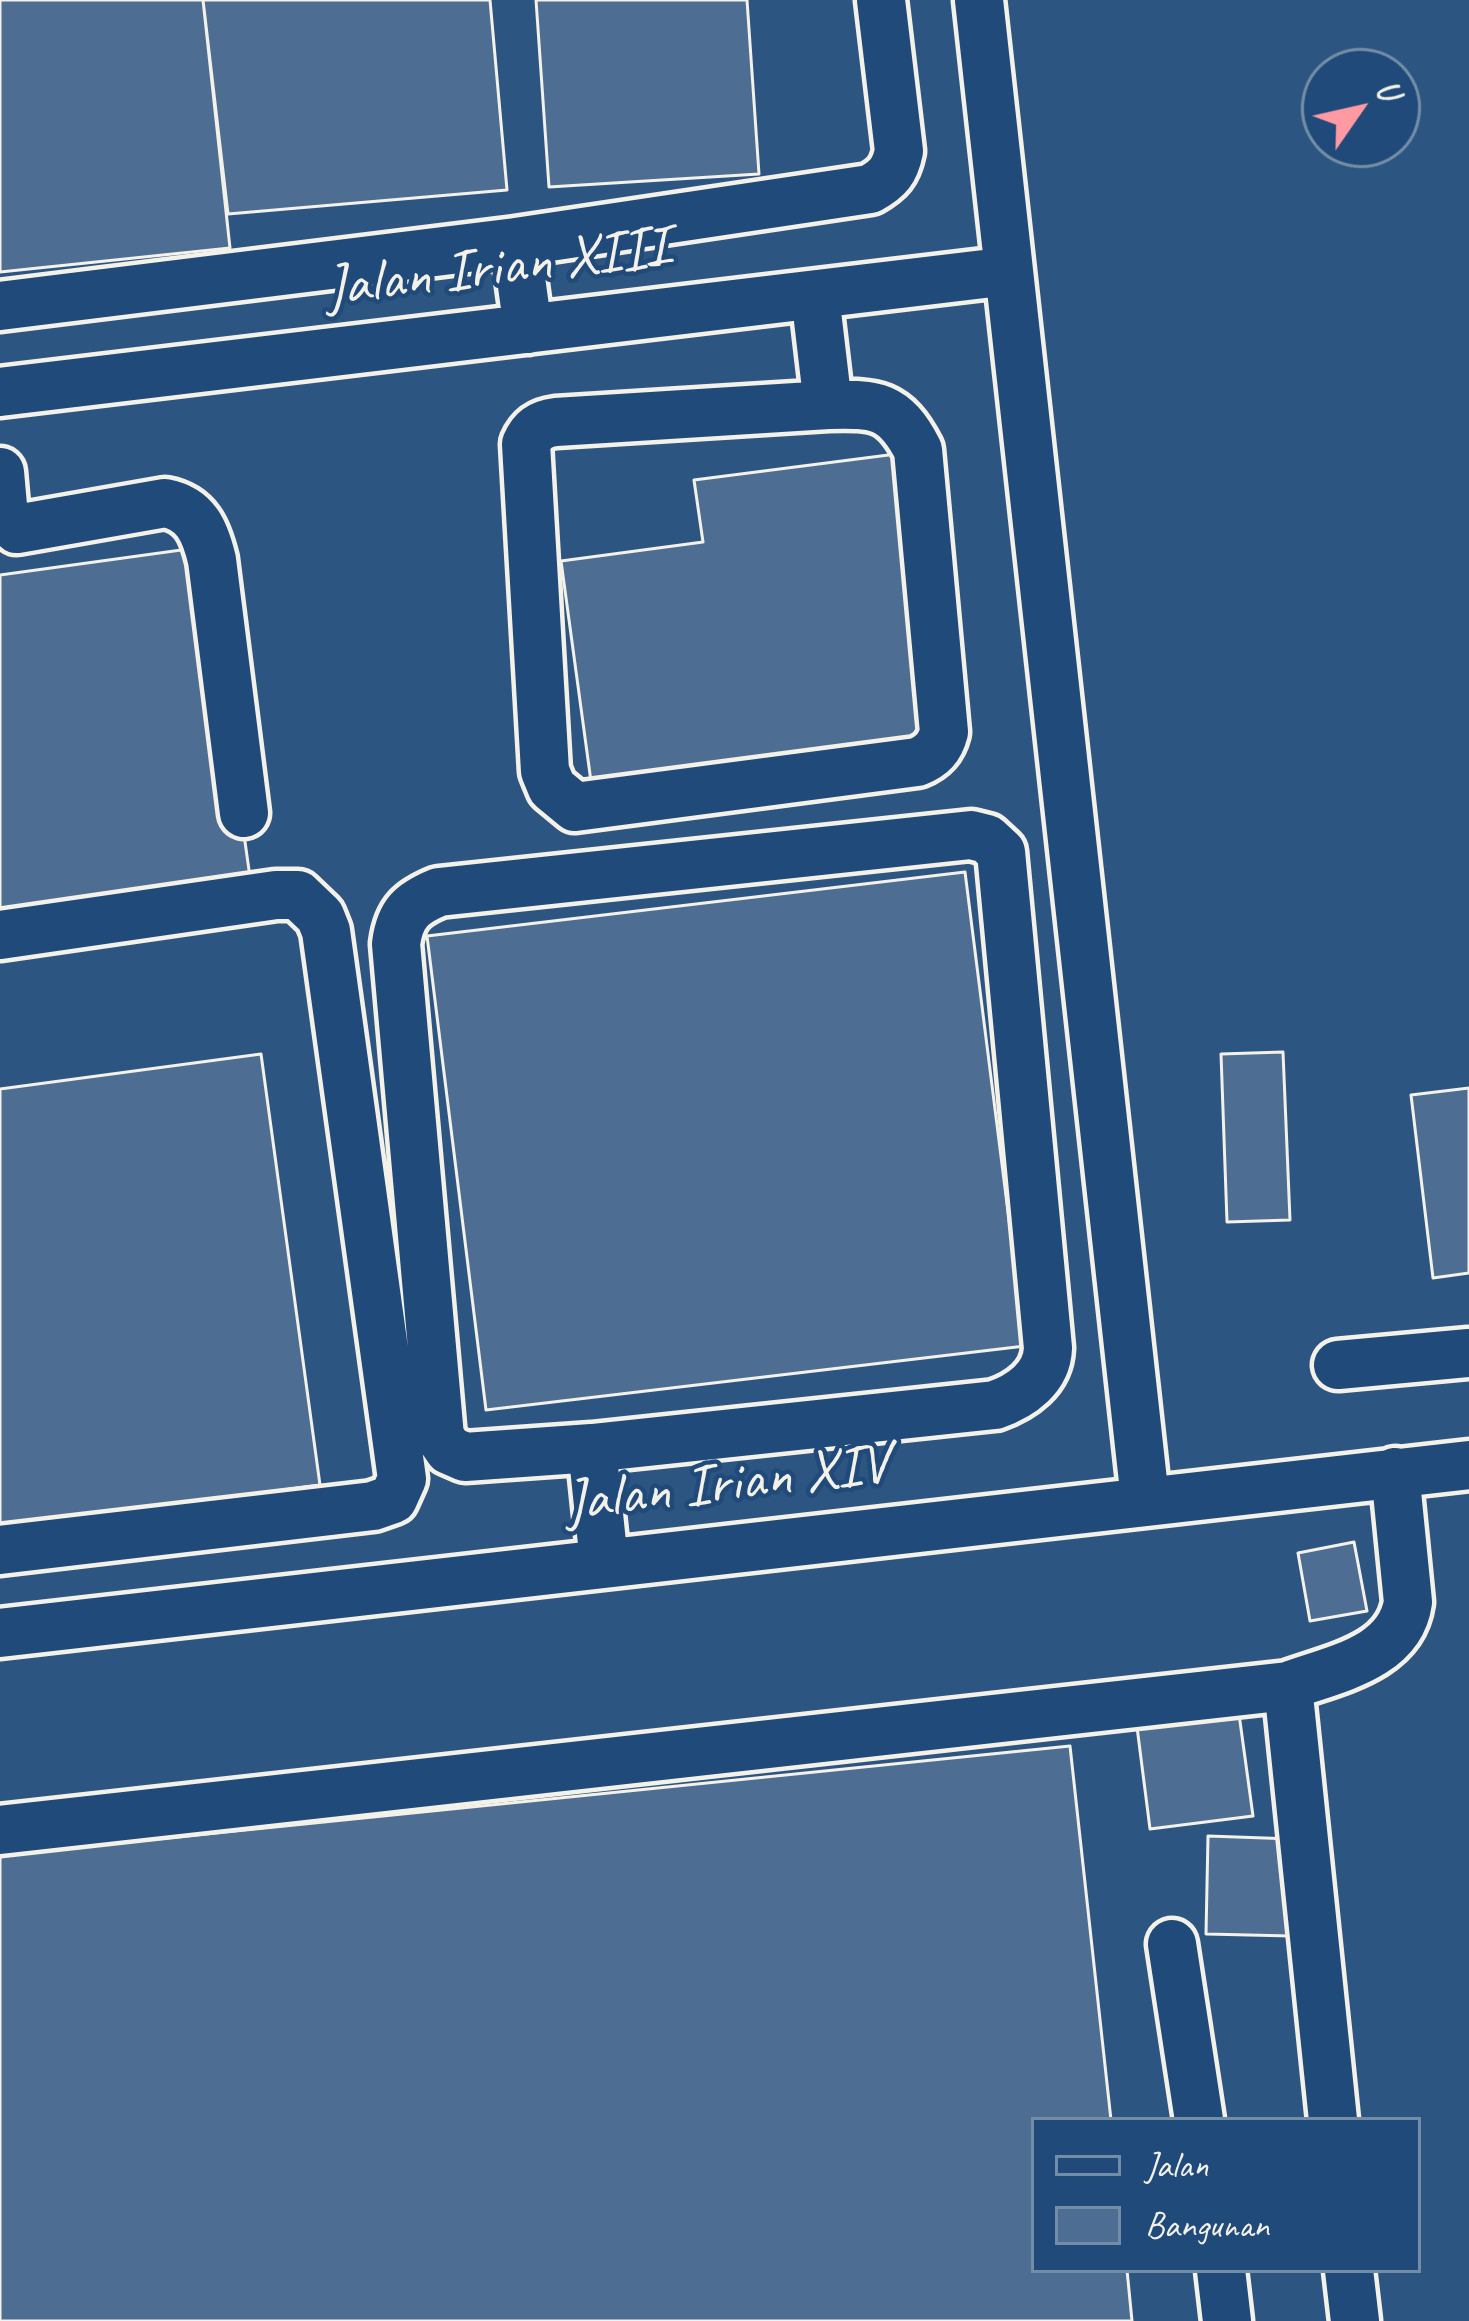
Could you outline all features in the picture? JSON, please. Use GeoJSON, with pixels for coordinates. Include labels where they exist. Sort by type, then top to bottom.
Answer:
{"type":"FeatureCollection","features":[{"type":"Feature","properties":{"kind":"street"},"geometry":{"type":"LineString","coordinates":[[0,306],[516,242],[870,189],[895,169],[899,151],[881,0]]}},
{"type":"Feature","properties":{"kind":"street"},"geometry":{"type":"LineString","coordinates":[[979,0],[1145,1499]]}},
{"type":"Feature","properties":{"kind":"street"},"geometry":{"type":"LineString","coordinates":[[516,242],[528,328]]}},
{"type":"Feature","properties":{"kind":"street","name":"Jalan Irian XIII"},"geometry":{"type":"LineString","coordinates":[[0,392],[1009,271]]}},
{"type":"Feature","properties":{"kind":"street"},"geometry":{"type":"LineString","coordinates":[[815,295],[828,405]]}},
{"type":"Feature","properties":{"kind":"street"},"geometry":{"type":"LineString","coordinates":[[828,405],[882,408],[898,419],[918,450],[944,732],[941,743],[928,758],[917,762],[575,807],[562,800],[545,771],[526,444],[530,435],[545,423],[828,405]]}},
{"type":"Feature","properties":{"kind":"street"},"geometry":{"type":"LineString","coordinates":[[1,488],[4,517],[17,529],[165,503],[186,510],[199,523],[212,560],[244,813]]}},
{"type":"Feature","properties":{"kind":"street"},"geometry":{"type":"LineString","coordinates":[[960,836],[987,838],[1000,852],[1048,1348],[1042,1372],[1020,1393],[994,1405],[592,1448],[465,1457],[449,1450],[440,1437],[396,944],[403,916],[416,901],[439,892],[960,836]]}},
{"type":"Feature","properties":{"kind":"street"},"geometry":{"type":"LineString","coordinates":[[0,935],[276,895],[298,895],[320,916],[326,931],[402,1464],[400,1487],[388,1503],[0,1550]]}},
{"type":"Feature","properties":{"kind":"street"},"geometry":{"type":"LineString","coordinates":[[1338,1364],[1469,1353]]}},
{"type":"Feature","properties":{"kind":"street"},"geometry":{"type":"LineString","coordinates":[[592,1448],[604,1562]]}},
{"type":"Feature","properties":{"kind":"street","name":"Jalan Irian XIV"},"geometry":{"type":"LineString","coordinates":[[0,1633],[1469,1465]]}},
{"type":"Feature","properties":{"kind":"street"},"geometry":{"type":"LineString","coordinates":[[0,1830],[1288,1686],[1365,1658],[1396,1636],[1405,1620],[1408,1602],[1395,1472]]}},
{"type":"Feature","properties":{"kind":"street"},"geometry":{"type":"LineString","coordinates":[[1288,1686],[1333,2117]]}},
{"type":"Feature","properties":{"kind":"street"},"geometry":{"type":"LineString","coordinates":[[1172,1944],[1199,2117]]}},
{"type":"Feature","properties":{"kind":"street"},"geometry":{"type":"LineString","coordinates":[[1221,2273],[1227,2321]]}},
{"type":"Feature","properties":{"kind":"street"},"geometry":{"type":"LineString","coordinates":[[1349,2273],[1354,2321]]}},
{"type":"Feature","properties":{"kind":"shaded area"},"geometry":{"type":"Polygon","coordinates":[[[0,0],[1469,0],[1469,2321],[0,2321],[0,0]]]}},
{"type":"Feature","properties":{"kind":"building"},"geometry":{"type":"Polygon","coordinates":[[[0,0],[203,0],[230,248],[0,272],[0,0]]]}},
{"type":"Feature","properties":{"kind":"building"},"geometry":{"type":"Polygon","coordinates":[[[203,0],[490,0],[507,190],[228,214],[203,0]]]}},
{"type":"Feature","properties":{"kind":"building"},"geometry":{"type":"Polygon","coordinates":[[[536,0],[747,0],[759,174],[549,187],[536,0]]]}},
{"type":"Feature","properties":{"kind":"building"},"geometry":{"type":"Polygon","coordinates":[[[904,453],[931,744],[592,789],[561,561],[703,542],[694,480],[904,453]]]}},
{"type":"Feature","properties":{"kind":"building"},"geometry":{"type":"Polygon","coordinates":[[[203,547],[252,891],[0,926],[0,575],[203,547]]]}},
{"type":"Feature","properties":{"kind":"building"},"geometry":{"type":"Polygon","coordinates":[[[965,872],[1025,1346],[486,1410],[427,936],[965,872]]]}},
{"type":"Feature","properties":{"kind":"building"},"geometry":{"type":"Polygon","coordinates":[[[1283,1052],[1290,1220],[1227,1222],[1221,1054],[1283,1052]]]}},
{"type":"Feature","properties":{"kind":"building"},"geometry":{"type":"Polygon","coordinates":[[[261,1054],[320,1485],[0,1528],[0,1089],[261,1054]]]}},
{"type":"Feature","properties":{"kind":"building"},"geometry":{"type":"Polygon","coordinates":[[[1469,1088],[1469,1273],[1433,1278],[1411,1095],[1469,1088]]]}},
{"type":"Feature","properties":{"kind":"building"},"geometry":{"type":"Polygon","coordinates":[[[1354,1542],[1367,1611],[1310,1621],[1298,1553],[1354,1542]]]}},
{"type":"Feature","properties":{"kind":"building"},"geometry":{"type":"Polygon","coordinates":[[[1239,1714],[1253,1816],[1150,1829],[1137,1727],[1239,1714]]]}},
{"type":"Feature","properties":{"kind":"building"},"geometry":{"type":"Polygon","coordinates":[[[1070,1746],[1111,2117],[1031,2117],[1031,2273],[1127,2273],[1132,2321],[0,2321],[0,1855],[1070,1746]]]}},
{"type":"Feature","properties":{"kind":"building"},"geometry":{"type":"Polygon","coordinates":[[[1208,1836],[1293,1839],[1291,1936],[1206,1934],[1208,1836]]]}}]}
